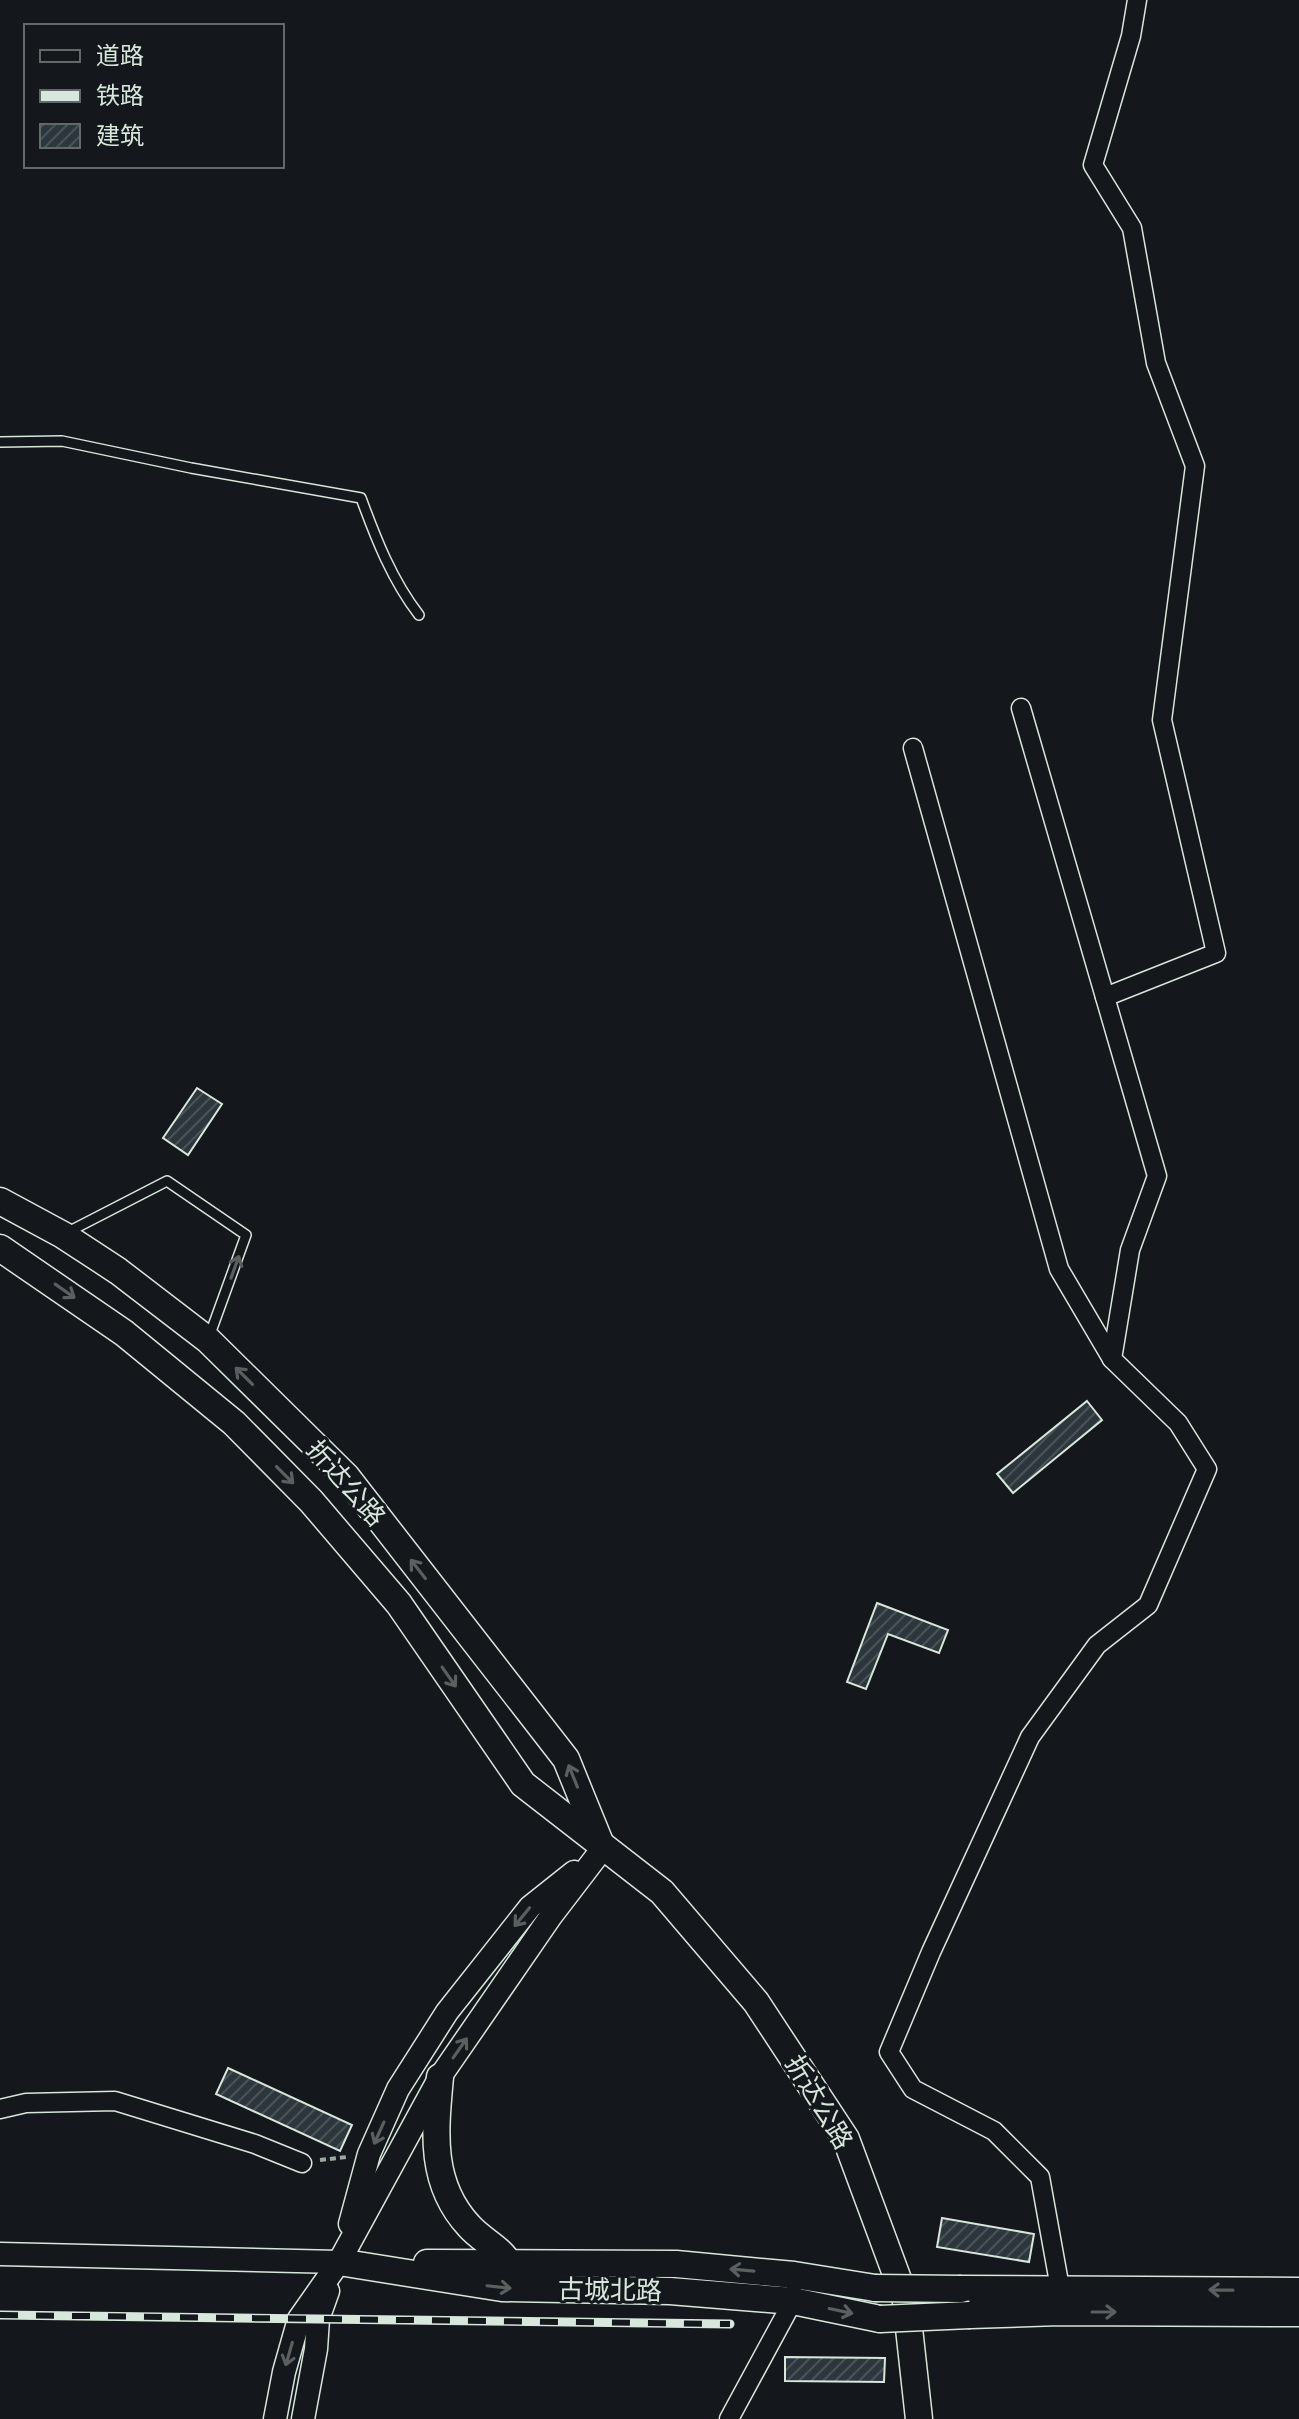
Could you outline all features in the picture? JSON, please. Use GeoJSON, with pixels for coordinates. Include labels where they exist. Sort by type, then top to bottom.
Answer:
{"type":"FeatureCollection","features":[{"type":"Feature","properties":{"kind":"main road","name":"折达公路"},"geometry":{"type":"LineString","coordinates":[[0,1201],[63,1235],[118,1271],[208,1340],[346,1476],[566,1759],[603,1848]]}},
{"type":"Feature","properties":{"kind":"main road","name":"折达公路"},"geometry":{"type":"LineString","coordinates":[[0,1248],[124,1333],[234,1423],[311,1501],[399,1604],[523,1784],[662,1892],[756,2002],[846,2139],[906,2301],[919,2419]]}},
{"type":"Feature","properties":{"kind":"main road"},"geometry":{"type":"LineString","coordinates":[[440,2077],[435,2148],[445,2188],[464,2221],[489,2245],[504,2254],[509,2264]]}},
{"type":"Feature","properties":{"kind":"main road","name":"古城北路"},"geometry":{"type":"LineString","coordinates":[[339,2262],[502,2288],[670,2291],[961,2289],[1059,2300]]}},
{"type":"Feature","properties":{"kind":"main road","name":"古城北路"},"geometry":{"type":"LineString","coordinates":[[339,2262],[676,2264],[793,2288],[880,2319],[970,2315],[1059,2300]]}},
{"type":"Feature","properties":{"kind":"main road"},"geometry":{"type":"LineString","coordinates":[[1059,2300],[1299,2291]]}},
{"type":"Feature","properties":{"kind":"main road"},"geometry":{"type":"LineString","coordinates":[[1059,2300],[1299,2313]]}},
{"type":"Feature","properties":{"kind":"street"},"geometry":{"type":"LineString","coordinates":[[1105,997],[1216,953],[1162,720],[1195,466],[1156,363],[1132,228],[1093,165],[1131,36],[1137,0]]}},
{"type":"Feature","properties":{"kind":"street"},"geometry":{"type":"LineString","coordinates":[[1021,708],[1157,1176],[1130,1250],[1112,1359]]}},
{"type":"Feature","properties":{"kind":"street"},"geometry":{"type":"LineString","coordinates":[[913,748],[1059,1269],[1112,1359],[1178,1423],[1207,1469],[1148,1605],[1097,1645],[1030,1737],[931,1952],[889,2052],[913,2089],[994,2131],[1040,2177],[1059,2300]]}},
{"type":"Feature","properties":{"kind":"street"},"geometry":{"type":"LineString","coordinates":[[275,2419],[299,2319],[339,2262],[440,2077],[551,1916],[603,1848]]}},
{"type":"Feature","properties":{"kind":"street"},"geometry":{"type":"LineString","coordinates":[[303,2419],[316,2349],[318,2319],[339,2262],[369,2154],[398,2089],[447,2012],[530,1907],[603,1848]]}},
{"type":"Feature","properties":{"kind":"street"},"geometry":{"type":"LineString","coordinates":[[0,2109],[26,2103],[115,2101],[255,2144],[302,2163]]}},
{"type":"Feature","properties":{"kind":"street","name":"古城北路"},"geometry":{"type":"LineString","coordinates":[[0,2254],[339,2262]]}},
{"type":"Feature","properties":{"kind":"street"},"geometry":{"type":"LineString","coordinates":[[729,2419],[793,2288]]}},
{"type":"Feature","properties":{"kind":"lane"},"geometry":{"type":"LineString","coordinates":[[0,442],[62,441],[361,498],[379,547],[406,599],[419,615]]}},
{"type":"Feature","properties":{"kind":"lane"},"geometry":{"type":"LineString","coordinates":[[63,1235],[167,1181],[246,1235],[208,1340]]}},
{"type":"Feature","properties":{"kind":"building"},"geometry":{"type":"Polygon","coordinates":[[[197,1088],[222,1104],[188,1155],[163,1138],[197,1088]]]}},
{"type":"Feature","properties":{"kind":"building"},"geometry":{"type":"Polygon","coordinates":[[[1087,1401],[1102,1420],[1013,1493],[997,1474],[1087,1401]]]}},
{"type":"Feature","properties":{"kind":"building"},"geometry":{"type":"Polygon","coordinates":[[[877,1603],[948,1630],[939,1653],[888,1634],[866,1689],[847,1682],[877,1603]]]}},
{"type":"Feature","properties":{"kind":"building"},"geometry":{"type":"Polygon","coordinates":[[[228,2068],[352,2125],[340,2151],[216,2094],[228,2068]]]}},
{"type":"Feature","properties":{"kind":"building"},"geometry":{"type":"Polygon","coordinates":[[[942,2218],[1034,2234],[1029,2262],[937,2247],[942,2218]]]}},
{"type":"Feature","properties":{"kind":"building"},"geometry":{"type":"Polygon","coordinates":[[[785,2357],[885,2358],[884,2382],[785,2381],[785,2357]]]}},
{"type":"Feature","properties":{"kind":"railway"},"geometry":{"type":"LineString","coordinates":[[0,2315],[730,2324]]}}]}
